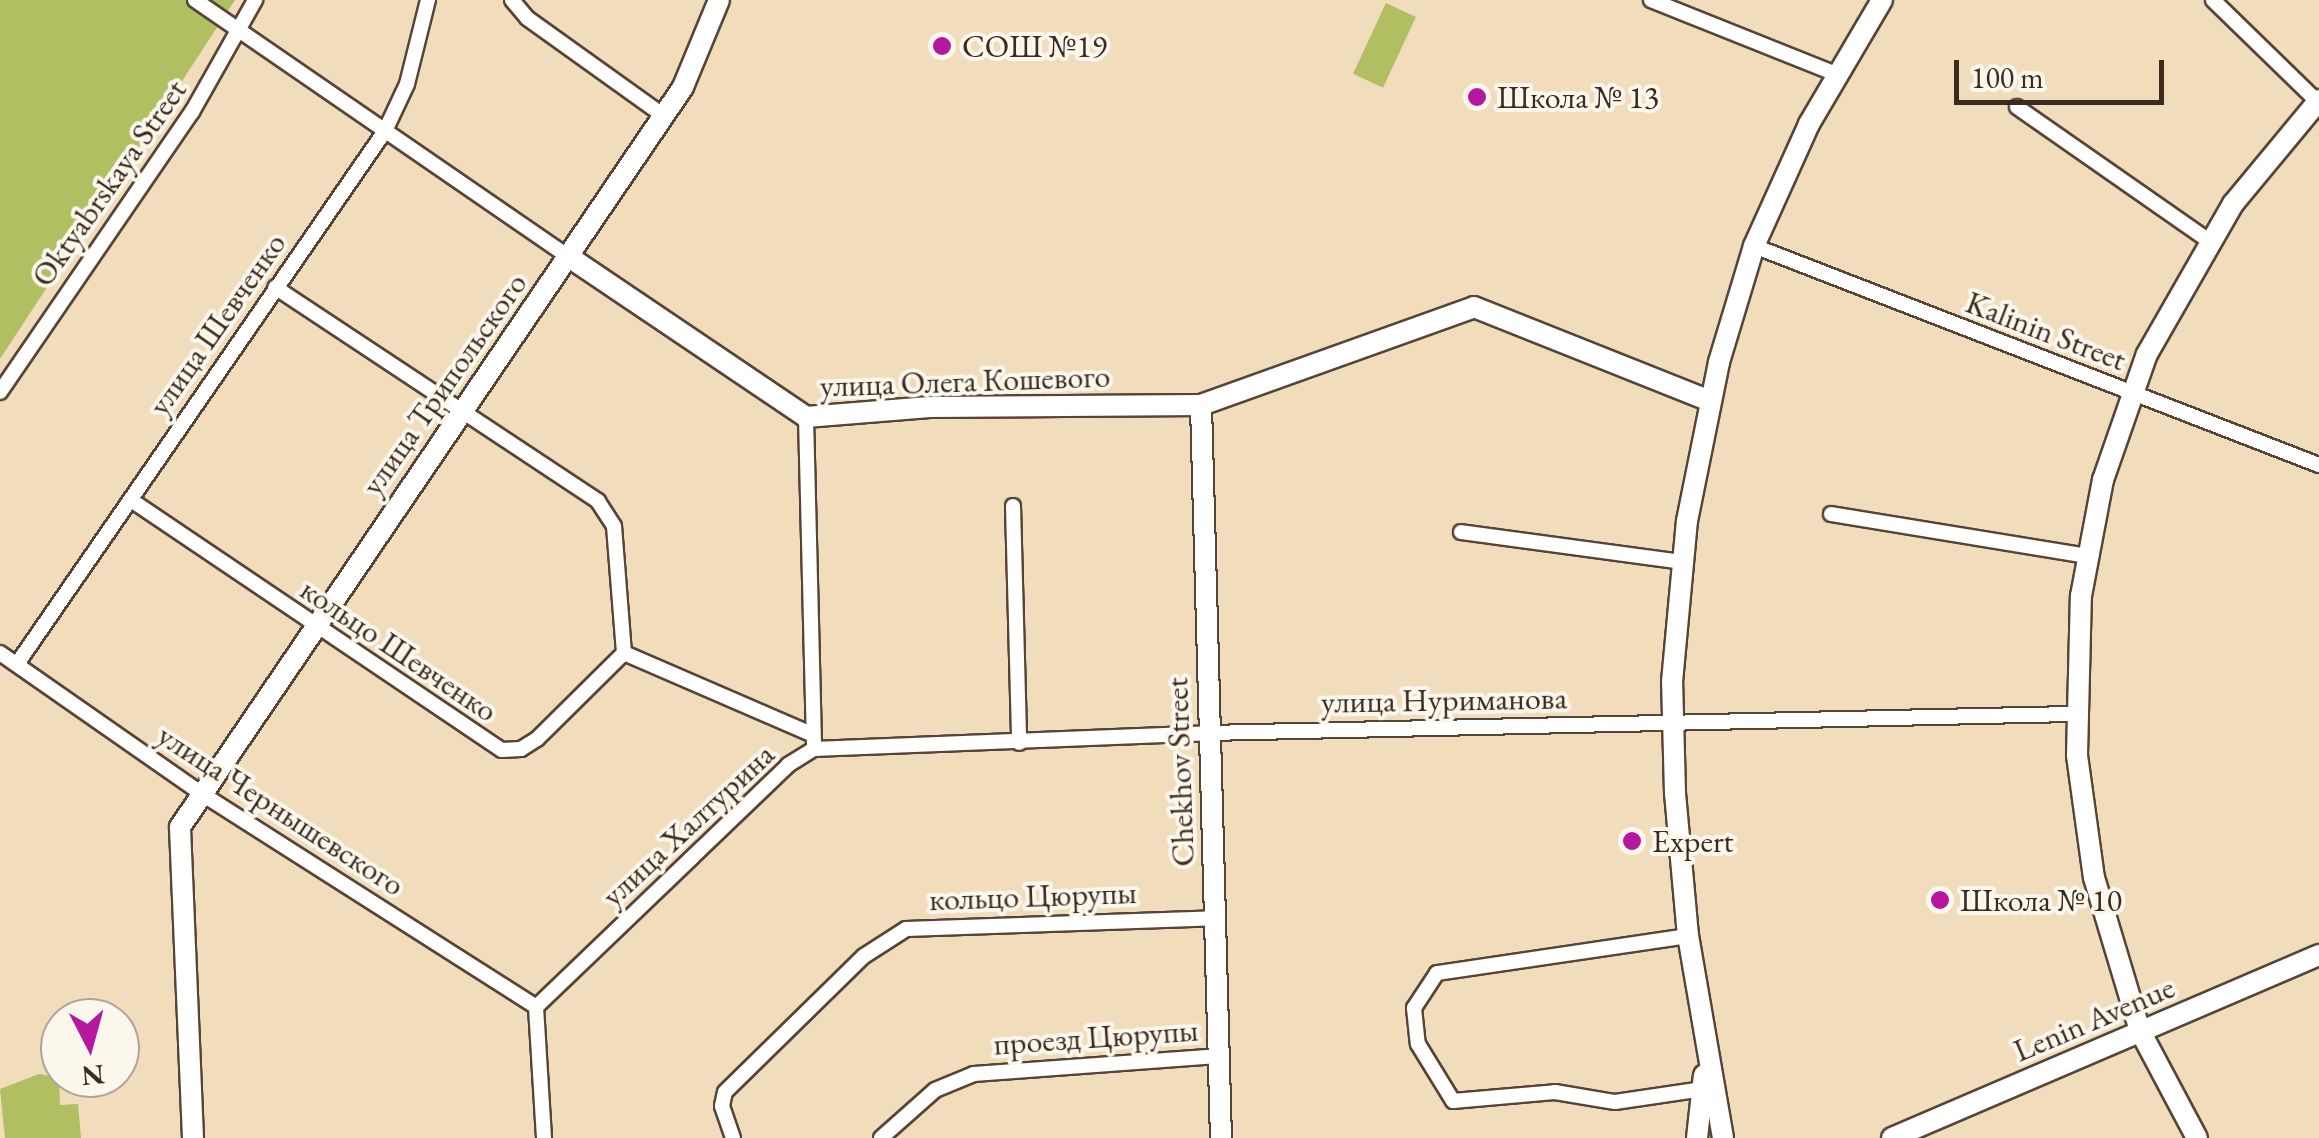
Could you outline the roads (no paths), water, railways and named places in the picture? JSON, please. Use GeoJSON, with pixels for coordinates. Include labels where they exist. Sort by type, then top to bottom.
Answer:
{"type":"FeatureCollection","features":[{"type":"Feature","properties":{"kind":"street","name":"улица Олега Кошевого"},"geometry":{"type":"LineString","coordinates":[[195,0],[806,417],[930,407],[1201,405],[1474,307],[1710,401]]}},
{"type":"Feature","properties":{"kind":"street","name":"Oktyabrskaya Street"},"geometry":{"type":"LineString","coordinates":[[0,392],[241,34],[255,0]]}},
{"type":"Feature","properties":{"kind":"street","name":"улица Шевченко"},"geometry":{"type":"LineString","coordinates":[[17,664],[385,131],[407,84],[428,0]]}},
{"type":"Feature","properties":{"kind":"street"},"geometry":{"type":"LineString","coordinates":[[512,0],[527,18],[664,116]]}},
{"type":"Feature","properties":{"kind":"street","name":"улица Трипольского"},"geometry":{"type":"LineString","coordinates":[[193,1138],[180,827],[199,792],[664,116],[704,46],[719,0]]}},
{"type":"Feature","properties":{"kind":"street"},"geometry":{"type":"LineString","coordinates":[[1650,0],[1836,74]]}},
{"type":"Feature","properties":{"kind":"street"},"geometry":{"type":"LineString","coordinates":[[1722,1138],[1688,936],[1672,722],[1682,562],[1710,401],[1754,246],[1836,74],[1882,0]]}},
{"type":"Feature","properties":{"kind":"street"},"geometry":{"type":"LineString","coordinates":[[2197,1138],[2140,1031],[2094,878],[2075,714],[2087,556],[2130,394],[2208,240],[2318,101],[2213,0]]}},
{"type":"Feature","properties":{"kind":"street"},"geometry":{"type":"LineString","coordinates":[[2017,107],[2208,240]]}},
{"type":"Feature","properties":{"kind":"street","name":"Kalinin Street"},"geometry":{"type":"LineString","coordinates":[[1754,246],[2319,465]]}},
{"type":"Feature","properties":{"kind":"street"},"geometry":{"type":"LineString","coordinates":[[275,287],[598,501],[614,526],[624,653],[812,742]]}},
{"type":"Feature","properties":{"kind":"street","name":"Chekhov Street"},"geometry":{"type":"LineString","coordinates":[[1201,405],[1222,1138]]}},
{"type":"Feature","properties":{"kind":"street","name":"улица Халтурина"},"geometry":{"type":"LineString","coordinates":[[536,1008],[812,742],[806,417]]}},
{"type":"Feature","properties":{"kind":"street","name":"кольцо Шевченко"},"geometry":{"type":"LineString","coordinates":[[130,500],[502,750],[521,750],[536,739],[624,653]]}},
{"type":"Feature","properties":{"kind":"street"},"geometry":{"type":"LineString","coordinates":[[1013,506],[1018,744]]}},
{"type":"Feature","properties":{"kind":"street"},"geometry":{"type":"LineString","coordinates":[[1830,514],[2087,556]]}},
{"type":"Feature","properties":{"kind":"street"},"geometry":{"type":"LineString","coordinates":[[1460,532],[1682,562]]}},
{"type":"Feature","properties":{"kind":"street","name":"улица Чернышевского"},"geometry":{"type":"LineString","coordinates":[[0,653],[199,792],[536,1008]]}},
{"type":"Feature","properties":{"kind":"street","name":"улица Нуриманова"},"geometry":{"type":"LineString","coordinates":[[812,742],[1018,744],[1208,733],[2075,714]]}},
{"type":"Feature","properties":{"kind":"street","name":"кольцо Цюрупы"},"geometry":{"type":"LineString","coordinates":[[733,1138],[722,1106],[725,1092],[864,956],[906,929],[1215,918]]}},
{"type":"Feature","properties":{"kind":"street"},"geometry":{"type":"LineString","coordinates":[[1688,936],[1437,972],[1418,1000],[1416,1026],[1422,1054],[1445,1094],[1460,1103],[1555,1092],[1615,1102],[1704,1088]]}},
{"type":"Feature","properties":{"kind":"street","name":"Lenin Avenue"},"geometry":{"type":"LineString","coordinates":[[1892,1138],[2319,955]]}},
{"type":"Feature","properties":{"kind":"street"},"geometry":{"type":"LineString","coordinates":[[536,1008],[544,1138]]}},
{"type":"Feature","properties":{"kind":"street"},"geometry":{"type":"LineString","coordinates":[[1698,1138],[1704,1088],[1704,1028]]}},
{"type":"Feature","properties":{"kind":"street","name":"проезд Цюрупы"},"geometry":{"type":"LineString","coordinates":[[882,1138],[935,1090],[974,1074],[1217,1056]]}},
{"type":"Feature","properties":{"kind":"place","name":"СОШ №19"},"geometry":{"type":"Point","coordinates":[942,46]}},
{"type":"Feature","properties":{"kind":"place","name":"Школа № 13"},"geometry":{"type":"Point","coordinates":[1477,97]}},
{"type":"Feature","properties":{"kind":"place","name":"Expert"},"geometry":{"type":"Point","coordinates":[1632,841]}},
{"type":"Feature","properties":{"kind":"place","name":"Школа № 10"},"geometry":{"type":"Point","coordinates":[1940,900]}}]}
